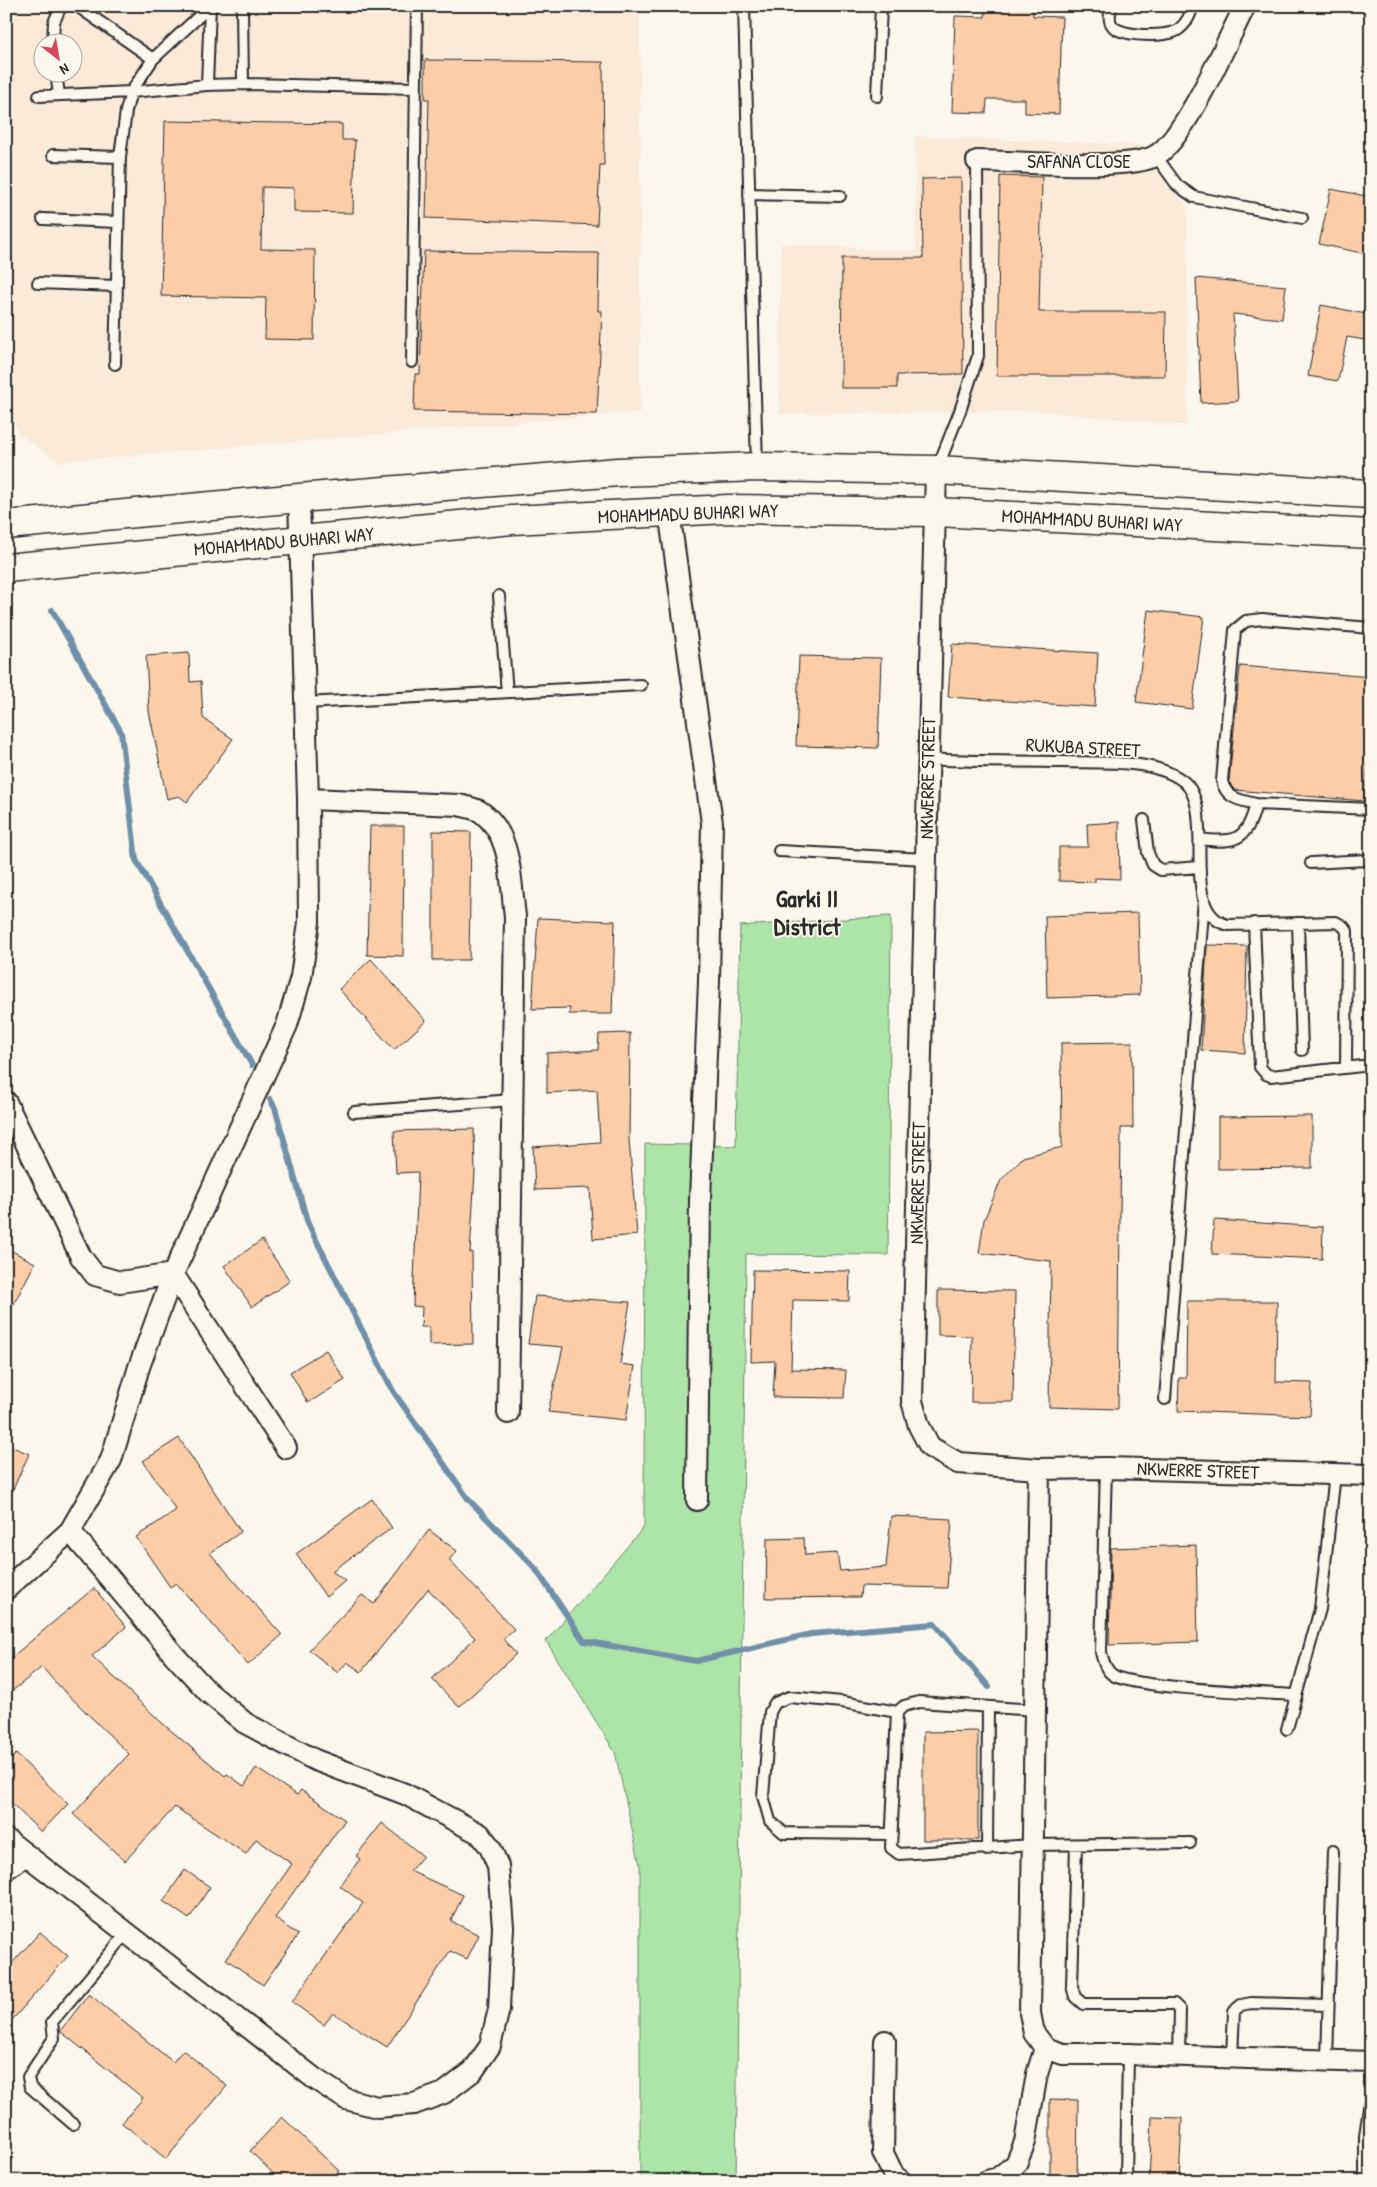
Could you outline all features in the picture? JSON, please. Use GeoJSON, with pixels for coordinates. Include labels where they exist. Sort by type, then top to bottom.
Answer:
{"type":"FeatureCollection","features":[{"type":"Feature","properties":{"kind":"main road"},"geometry":{"type":"LineString","coordinates":[[6,525],[299,498],[618,472],[758,467],[936,470],[1371,494]]}},
{"type":"Feature","properties":{"kind":"main road","name":"MOHAMMADU BUHARI WAY"},"geometry":{"type":"LineString","coordinates":[[6,568],[512,520],[669,511],[935,512],[1371,534]]}},
{"type":"Feature","properties":{"kind":"street","name":"SAFANA CLOSE"},"geometry":{"type":"LineString","coordinates":[[977,161],[1129,164],[1156,156],[1179,134],[1245,6]]}},
{"type":"Feature","properties":{"kind":"street","name":"NKWERRE STREET"},"geometry":{"type":"LineString","coordinates":[[936,470],[912,1401],[918,1426],[930,1447],[958,1463],[1039,1469],[1106,1468],[1371,1476]]}},
{"type":"Feature","properties":{"kind":"street"},"geometry":{"type":"LineString","coordinates":[[6,1589],[70,1530],[111,1460],[139,1367],[174,1274],[287,1024],[301,977],[309,922],[308,798],[299,498]]}},
{"type":"Feature","properties":{"kind":"street"},"geometry":{"type":"LineString","coordinates":[[669,511],[712,823],[709,981],[700,1200],[697,1500]]}},
{"type":"Feature","properties":{"kind":"street"},"geometry":{"type":"LineString","coordinates":[[308,798],[459,805],[480,812],[494,825],[505,844],[515,916],[508,1413]]}},
{"type":"Feature","properties":{"kind":"street"},"geometry":{"type":"LineString","coordinates":[[6,1102],[81,1257],[95,1275],[120,1282],[174,1274]]}},
{"type":"Feature","properties":{"kind":"street"},"geometry":{"type":"LineString","coordinates":[[174,1274],[286,1448]]}},
{"type":"Feature","properties":{"kind":"street"},"geometry":{"type":"LineString","coordinates":[[1039,1469],[1030,2013],[1034,2033],[1045,2048],[1063,2054],[1128,2054],[1371,2062]]}},
{"type":"Feature","properties":{"kind":"street"},"geometry":{"type":"LineString","coordinates":[[6,1839],[315,2080],[346,2099],[377,2107],[414,2104],[444,2093],[473,2071],[490,2046],[499,2009],[503,1927],[498,1866],[490,1847],[480,1834],[405,1794],[315,1760],[245,1723],[208,1692],[175,1656],[70,1530]]}},
{"type":"Feature","properties":{"kind":"street"},"geometry":{"type":"LineString","coordinates":[[6,1869],[26,1855]]}},
{"type":"Feature","properties":{"kind":"street"},"geometry":{"type":"LineString","coordinates":[[885,2041],[883,2153],[894,2176],[901,2181]]}},
{"type":"Feature","properties":{"kind":"street"},"geometry":{"type":"LineString","coordinates":[[987,2181],[998,2178],[1016,2164],[1025,2142],[1037,2074],[1045,2048]]}},
{"type":"Feature","properties":{"kind":"lane"},"geometry":{"type":"LineString","coordinates":[[54,32],[54,22],[61,6]]}},
{"type":"Feature","properties":{"kind":"lane"},"geometry":{"type":"LineString","coordinates":[[77,6],[153,59]]}},
{"type":"Feature","properties":{"kind":"lane"},"geometry":{"type":"LineString","coordinates":[[115,364],[120,157],[126,111],[132,92],[153,59],[210,6]]}},
{"type":"Feature","properties":{"kind":"lane"},"geometry":{"type":"LineString","coordinates":[[207,85],[210,6]]}},
{"type":"Feature","properties":{"kind":"lane"},"geometry":{"type":"LineString","coordinates":[[242,6],[243,84]]}},
{"type":"Feature","properties":{"kind":"lane"},"geometry":{"type":"LineString","coordinates":[[412,362],[417,6]]}},
{"type":"Feature","properties":{"kind":"lane"},"geometry":{"type":"LineString","coordinates":[[744,6],[758,467]]}},
{"type":"Feature","properties":{"kind":"lane"},"geometry":{"type":"LineString","coordinates":[[877,96],[881,6]]}},
{"type":"Feature","properties":{"kind":"lane"},"geometry":{"type":"LineString","coordinates":[[1111,6],[1110,20],[1113,27],[1120,32],[1164,36],[1178,31],[1188,20],[1194,6]]}},
{"type":"Feature","properties":{"kind":"lane"},"geometry":{"type":"LineString","coordinates":[[57,82],[59,96]]}},
{"type":"Feature","properties":{"kind":"lane"},"geometry":{"type":"LineString","coordinates":[[39,96],[243,84],[416,88]]}},
{"type":"Feature","properties":{"kind":"lane"},"geometry":{"type":"LineString","coordinates":[[52,155],[120,157]]}},
{"type":"Feature","properties":{"kind":"lane"},"geometry":{"type":"LineString","coordinates":[[1156,156],[1177,185],[1194,197],[1302,218]]}},
{"type":"Feature","properties":{"kind":"lane"},"geometry":{"type":"LineString","coordinates":[[936,470],[960,411],[978,356],[977,161]]}},
{"type":"Feature","properties":{"kind":"lane"},"geometry":{"type":"LineString","coordinates":[[749,194],[840,196]]}},
{"type":"Feature","properties":{"kind":"lane"},"geometry":{"type":"LineString","coordinates":[[43,219],[118,222]]}},
{"type":"Feature","properties":{"kind":"lane"},"geometry":{"type":"LineString","coordinates":[[38,283],[116,286]]}},
{"type":"Feature","properties":{"kind":"lane"},"geometry":{"type":"LineString","coordinates":[[499,596],[507,692]]}},
{"type":"Feature","properties":{"kind":"lane"},"geometry":{"type":"LineString","coordinates":[[1371,628],[1262,619],[1246,621],[1235,630],[1222,781],[1224,791],[1234,799],[1256,804],[1371,809]]}},
{"type":"Feature","properties":{"kind":"lane"},"geometry":{"type":"LineString","coordinates":[[305,703],[641,685]]}},
{"type":"Feature","properties":{"kind":"lane","name":"RUKUBA STREET"},"geometry":{"type":"LineString","coordinates":[[928,759],[1122,764],[1161,770],[1184,782],[1196,803],[1200,839],[1199,867],[1204,898],[1212,915],[1218,922],[1228,925],[1254,923]]}},
{"type":"Feature","properties":{"kind":"lane"},"geometry":{"type":"LineString","coordinates":[[1200,839],[1221,842],[1236,840],[1250,825],[1256,804]]}},
{"type":"Feature","properties":{"kind":"lane"},"geometry":{"type":"LineString","coordinates":[[1144,820],[1148,853],[1153,866],[1161,870],[1199,867]]}},
{"type":"Feature","properties":{"kind":"lane"},"geometry":{"type":"LineString","coordinates":[[779,851],[925,859]]}},
{"type":"Feature","properties":{"kind":"lane"},"geometry":{"type":"LineString","coordinates":[[1312,863],[1367,860],[1371,858]]}},
{"type":"Feature","properties":{"kind":"lane"},"geometry":{"type":"LineString","coordinates":[[1165,1399],[1204,898]]}},
{"type":"Feature","properties":{"kind":"lane"},"geometry":{"type":"LineString","coordinates":[[1346,1068],[1347,931],[1336,922],[1254,923],[1260,1067],[1266,1074],[1271,1076],[1346,1068],[1371,1065]]}},
{"type":"Feature","properties":{"kind":"lane"},"geometry":{"type":"LineString","coordinates":[[1298,923],[1302,1050]]}},
{"type":"Feature","properties":{"kind":"lane"},"geometry":{"type":"LineString","coordinates":[[354,1112],[512,1100]]}},
{"type":"Feature","properties":{"kind":"lane"},"geometry":{"type":"LineString","coordinates":[[1106,1468],[1101,1652],[1104,1665],[1113,1675],[1140,1682],[1296,1695]]}},
{"type":"Feature","properties":{"kind":"lane"},"geometry":{"type":"LineString","coordinates":[[1287,1729],[1320,1609],[1335,1474]]}},
{"type":"Feature","properties":{"kind":"lane"},"geometry":{"type":"LineString","coordinates":[[892,1834],[784,1833],[770,1821],[763,1796],[770,1712],[775,1703],[789,1697],[842,1702],[897,1712]]}},
{"type":"Feature","properties":{"kind":"lane"},"geometry":{"type":"LineString","coordinates":[[1036,1710],[919,1702],[904,1706],[897,1712],[891,1848],[899,1854],[1033,1846],[1190,1843]]}},
{"type":"Feature","properties":{"kind":"lane"},"geometry":{"type":"LineString","coordinates":[[987,1850],[988,1708]]}},
{"type":"Feature","properties":{"kind":"lane"},"geometry":{"type":"LineString","coordinates":[[1076,1845],[1072,1986],[1076,1997],[1084,2004],[1174,2004],[1180,2010],[1179,2056]]}},
{"type":"Feature","properties":{"kind":"lane"},"geometry":{"type":"LineString","coordinates":[[1327,2061],[1333,1851]]}},
{"type":"Feature","properties":{"kind":"lane"},"geometry":{"type":"LineString","coordinates":[[73,2124],[30,2087],[28,2077],[54,2038],[52,2022],[127,1933]]}},
{"type":"Feature","properties":{"kind":"lane"},"geometry":{"type":"LineString","coordinates":[[1232,2058],[1234,2011],[1241,2006],[1251,2003],[1328,2006]]}},
{"type":"Feature","properties":{"kind":"lane"},"geometry":{"type":"LineString","coordinates":[[1126,2181],[1128,2054]]}},
{"type":"Feature","properties":{"kind":"lane"},"geometry":{"type":"LineString","coordinates":[[1364,2181],[1365,2136],[1371,2092]]}},
{"type":"Feature","properties":{"kind":"shaded area"},"geometry":{"type":"Polygon","coordinates":[[[6,6],[640,6],[640,412],[58,462],[19,434],[6,407],[6,6]]]}},
{"type":"Feature","properties":{"kind":"shaded area"},"geometry":{"type":"Polygon","coordinates":[[[915,136],[1140,145],[1187,207],[1187,426],[1039,411],[779,414],[781,244],[916,251],[915,136]]]}},
{"type":"Feature","properties":{"kind":"green space"},"geometry":{"type":"Polygon","coordinates":[[[891,916],[888,1255],[746,1254],[736,2181],[640,2181],[640,1865],[615,1752],[546,1641],[644,1527],[645,1144],[736,1146],[740,926],[891,916]]]}},
{"type":"Feature","properties":{"kind":"building"},"geometry":{"type":"Polygon","coordinates":[[[986,6],[1033,6],[1033,16],[1062,17],[1059,114],[1025,113],[1025,99],[987,99],[986,113],[952,112],[955,16],[985,17],[986,6]]]}},
{"type":"Feature","properties":{"kind":"building"},"geometry":{"type":"Polygon","coordinates":[[[425,60],[603,62],[604,165],[600,165],[597,225],[426,218],[429,99],[425,99],[425,60]]]}},
{"type":"Feature","properties":{"kind":"building"},"geometry":{"type":"Polygon","coordinates":[[[165,121],[342,124],[342,140],[355,140],[353,213],[294,212],[294,188],[262,187],[261,249],[315,250],[314,340],[265,339],[266,298],[161,296],[165,121]]]}},
{"type":"Feature","properties":{"kind":"building"},"geometry":{"type":"Polygon","coordinates":[[[1000,176],[1042,177],[1039,312],[1166,312],[1165,376],[997,376],[1000,176]]]}},
{"type":"Feature","properties":{"kind":"building"},"geometry":{"type":"Polygon","coordinates":[[[961,178],[963,374],[897,375],[897,388],[841,388],[842,258],[923,258],[922,179],[961,178]]]}},
{"type":"Feature","properties":{"kind":"building"},"geometry":{"type":"Polygon","coordinates":[[[1331,189],[1371,197],[1371,255],[1319,244],[1331,189]]]}},
{"type":"Feature","properties":{"kind":"building"},"geometry":{"type":"Polygon","coordinates":[[[424,251],[599,253],[598,311],[602,311],[597,414],[414,411],[415,374],[420,374],[424,251]]]}},
{"type":"Feature","properties":{"kind":"building"},"geometry":{"type":"Polygon","coordinates":[[[1196,278],[1286,286],[1282,319],[1233,314],[1238,401],[1201,403],[1196,278]]]}},
{"type":"Feature","properties":{"kind":"building"},"geometry":{"type":"Polygon","coordinates":[[[1321,305],[1371,315],[1371,341],[1347,337],[1338,381],[1308,376],[1321,305]]]}},
{"type":"Feature","properties":{"kind":"building"},"geometry":{"type":"Polygon","coordinates":[[[1148,610],[1204,617],[1192,709],[1136,702],[1148,610]]]}},
{"type":"Feature","properties":{"kind":"building"},"geometry":{"type":"Polygon","coordinates":[[[952,644],[1098,653],[1095,707],[948,697],[952,644]]]}},
{"type":"Feature","properties":{"kind":"building"},"geometry":{"type":"Polygon","coordinates":[[[189,653],[190,682],[201,681],[203,718],[233,739],[187,802],[179,796],[167,799],[149,711],[146,656],[189,653]]]}},
{"type":"Feature","properties":{"kind":"building"},"geometry":{"type":"Polygon","coordinates":[[[799,656],[881,658],[878,748],[796,746],[799,656]]]}},
{"type":"Feature","properties":{"kind":"building"},"geometry":{"type":"Polygon","coordinates":[[[1240,666],[1371,677],[1371,725],[1364,801],[1235,790],[1232,787],[1229,781],[1240,666]]]}},
{"type":"Feature","properties":{"kind":"building"},"geometry":{"type":"Polygon","coordinates":[[[1119,822],[1120,879],[1095,878],[1095,882],[1059,881],[1059,847],[1088,847],[1087,824],[1119,822]]]}},
{"type":"Feature","properties":{"kind":"building"},"geometry":{"type":"Polygon","coordinates":[[[370,826],[404,826],[403,956],[367,955],[370,826]]]}},
{"type":"Feature","properties":{"kind":"building"},"geometry":{"type":"Polygon","coordinates":[[[433,831],[471,832],[469,960],[433,960],[433,831]]]}},
{"type":"Feature","properties":{"kind":"building"},"geometry":{"type":"Polygon","coordinates":[[[1138,913],[1140,995],[1047,998],[1045,916],[1138,913]]]}},
{"type":"Feature","properties":{"kind":"building"},"geometry":{"type":"Polygon","coordinates":[[[538,918],[615,921],[612,1014],[569,1014],[570,1008],[532,1009],[538,918]]]}},
{"type":"Feature","properties":{"kind":"building"},"geometry":{"type":"Polygon","coordinates":[[[1207,945],[1247,946],[1245,1053],[1201,1050],[1207,945]]]}},
{"type":"Feature","properties":{"kind":"building"},"geometry":{"type":"Polygon","coordinates":[[[371,959],[426,1021],[394,1050],[339,989],[371,959]]]}},
{"type":"Feature","properties":{"kind":"building"},"geometry":{"type":"Polygon","coordinates":[[[630,1033],[629,1140],[637,1235],[593,1239],[590,1188],[535,1190],[533,1147],[600,1142],[597,1090],[547,1093],[547,1053],[598,1050],[599,1034],[630,1033]]]}},
{"type":"Feature","properties":{"kind":"building"},"geometry":{"type":"Polygon","coordinates":[[[1132,1042],[1133,1128],[1121,1128],[1118,1409],[1049,1407],[1051,1261],[979,1253],[984,1220],[1001,1180],[1023,1157],[1062,1147],[1061,1043],[1132,1042]]]}},
{"type":"Feature","properties":{"kind":"building"},"geometry":{"type":"Polygon","coordinates":[[[1312,1116],[1312,1168],[1218,1169],[1218,1117],[1312,1116]]]}},
{"type":"Feature","properties":{"kind":"building"},"geometry":{"type":"Polygon","coordinates":[[[474,1129],[475,1172],[470,1253],[472,1252],[473,1344],[429,1345],[429,1327],[421,1327],[422,1307],[413,1306],[418,1172],[396,1173],[394,1131],[474,1129]]]}},
{"type":"Feature","properties":{"kind":"building"},"geometry":{"type":"Polygon","coordinates":[[[1214,1220],[1323,1227],[1322,1259],[1212,1254],[1214,1220]]]}},
{"type":"Feature","properties":{"kind":"building"},"geometry":{"type":"Polygon","coordinates":[[[262,1240],[290,1281],[252,1307],[224,1266],[262,1240]]]}},
{"type":"Feature","properties":{"kind":"building"},"geometry":{"type":"Polygon","coordinates":[[[6,1248],[35,1263],[6,1319],[6,1248]]]}},
{"type":"Feature","properties":{"kind":"building"},"geometry":{"type":"Polygon","coordinates":[[[753,1270],[850,1271],[849,1301],[793,1300],[791,1369],[846,1370],[844,1398],[773,1397],[775,1361],[751,1362],[753,1270]]]}},
{"type":"Feature","properties":{"kind":"building"},"geometry":{"type":"Polygon","coordinates":[[[938,1290],[1015,1291],[1013,1402],[971,1402],[972,1336],[938,1335],[938,1290]]]}},
{"type":"Feature","properties":{"kind":"building"},"geometry":{"type":"Polygon","coordinates":[[[535,1296],[630,1302],[620,1364],[635,1366],[626,1420],[548,1412],[563,1347],[528,1344],[535,1296]]]}},
{"type":"Feature","properties":{"kind":"building"},"geometry":{"type":"Polygon","coordinates":[[[1187,1301],[1277,1301],[1276,1382],[1312,1383],[1310,1416],[1178,1411],[1179,1378],[1186,1378],[1187,1301]]]}},
{"type":"Feature","properties":{"kind":"building"},"geometry":{"type":"Polygon","coordinates":[[[326,1350],[345,1380],[308,1403],[290,1372],[326,1350]]]}},
{"type":"Feature","properties":{"kind":"building"},"geometry":{"type":"Polygon","coordinates":[[[179,1438],[241,1532],[210,1553],[282,1635],[248,1665],[176,1583],[170,1587],[136,1537],[176,1510],[143,1461],[179,1438]]]}},
{"type":"Feature","properties":{"kind":"building"},"geometry":{"type":"Polygon","coordinates":[[[6,1444],[29,1454],[6,1505],[6,1444]]]}},
{"type":"Feature","properties":{"kind":"building"},"geometry":{"type":"Polygon","coordinates":[[[372,1499],[392,1528],[332,1571],[345,1581],[326,1597],[296,1554],[372,1499]]]}},
{"type":"Feature","properties":{"kind":"building"},"geometry":{"type":"Polygon","coordinates":[[[891,1516],[952,1519],[947,1588],[861,1586],[860,1597],[766,1598],[767,1539],[804,1538],[805,1555],[837,1553],[840,1571],[886,1567],[891,1516]]]}},
{"type":"Feature","properties":{"kind":"building"},"geometry":{"type":"Polygon","coordinates":[[[429,1530],[457,1551],[449,1560],[514,1629],[503,1639],[516,1654],[459,1707],[432,1679],[475,1638],[428,1589],[361,1672],[347,1662],[338,1673],[309,1650],[362,1595],[374,1604],[429,1530]]]}},
{"type":"Feature","properties":{"kind":"building"},"geometry":{"type":"Polygon","coordinates":[[[1196,1545],[1198,1642],[1109,1645],[1111,1548],[1196,1545]]]}},
{"type":"Feature","properties":{"kind":"building"},"geometry":{"type":"Polygon","coordinates":[[[94,1588],[126,1627],[92,1656],[162,1723],[225,1776],[227,1774],[244,1786],[256,1768],[297,1795],[301,1790],[345,1820],[275,1918],[298,1935],[263,1985],[226,1959],[292,1864],[256,1839],[246,1854],[175,1807],[125,1861],[73,1814],[129,1754],[42,1667],[6,1696],[6,1662],[94,1588]]]}},
{"type":"Feature","properties":{"kind":"building"},"geometry":{"type":"Polygon","coordinates":[[[978,1731],[978,1840],[923,1840],[923,1732],[978,1731]]]}},
{"type":"Feature","properties":{"kind":"building"},"geometry":{"type":"Polygon","coordinates":[[[16,1754],[68,1804],[41,1832],[6,1798],[6,1764],[16,1754]]]}},
{"type":"Feature","properties":{"kind":"building"},"geometry":{"type":"Polygon","coordinates":[[[382,1823],[423,1856],[410,1871],[463,1895],[451,1921],[479,1935],[467,1959],[450,1951],[387,2047],[333,2013],[324,2025],[292,2002],[363,1903],[340,1886],[360,1859],[356,1856],[382,1823]]]}},
{"type":"Feature","properties":{"kind":"building"},"geometry":{"type":"Polygon","coordinates":[[[185,1870],[210,1887],[189,1919],[163,1901],[185,1870]]]}},
{"type":"Feature","properties":{"kind":"building"},"geometry":{"type":"Polygon","coordinates":[[[40,1932],[68,1956],[6,2027],[6,1970],[40,1932]]]}},
{"type":"Feature","properties":{"kind":"building"},"geometry":{"type":"Polygon","coordinates":[[[89,1994],[173,2062],[183,2050],[227,2086],[166,2159],[122,2123],[143,2098],[60,2031],[89,1994]]]}},
{"type":"Feature","properties":{"kind":"building"},"geometry":{"type":"Polygon","coordinates":[[[1050,2099],[1078,2100],[1077,2181],[1050,2181],[1050,2099]]]}},
{"type":"Feature","properties":{"kind":"building"},"geometry":{"type":"Polygon","coordinates":[[[282,2117],[339,2171],[330,2181],[281,2181],[250,2151],[282,2117]]]}},
{"type":"Feature","properties":{"kind":"building"},"geometry":{"type":"Polygon","coordinates":[[[1152,2117],[1182,2118],[1179,2181],[1149,2181],[1152,2117]]]}},
{"type":"Feature","properties":{"kind":"waterway"},"geometry":{"type":"LineString","coordinates":[[52,610],[121,732],[136,860],[252,1065]]}},
{"type":"Feature","properties":{"kind":"waterway"},"geometry":{"type":"LineString","coordinates":[[270,1099],[275,1108],[308,1224],[393,1391],[469,1500],[535,1568],[584,1641],[696,1661],[811,1634],[935,1624],[989,1687]]}},
{"type":"Feature","properties":{"kind":"district","name":"Garki II District"},"geometry":{"type":"Point","coordinates":[807,913]}}]}
